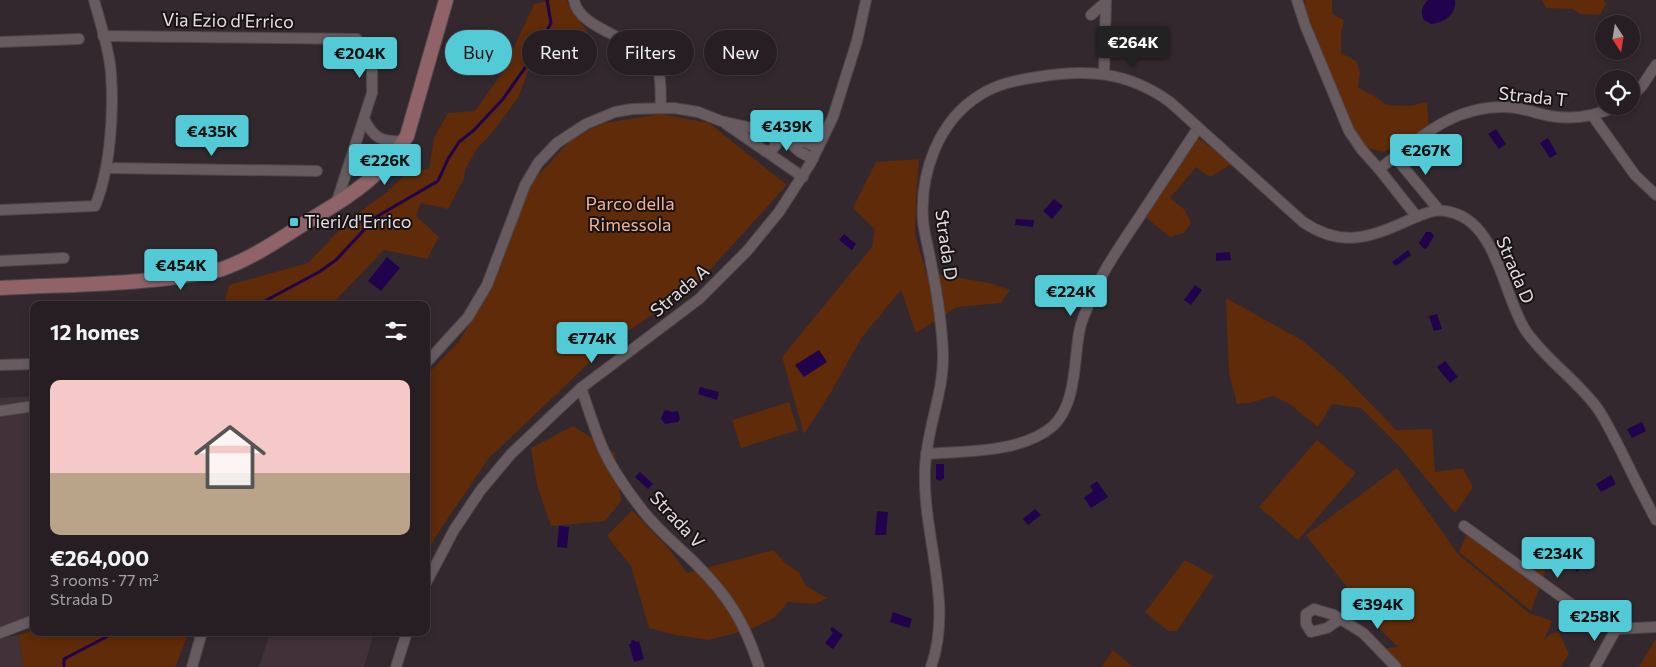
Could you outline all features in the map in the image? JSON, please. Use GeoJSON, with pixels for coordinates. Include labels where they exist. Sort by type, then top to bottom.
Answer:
{"type":"FeatureCollection","features":[{"type":"Feature","properties":{"kind":"street"},"geometry":{"type":"LineString","coordinates":[[0,210],[94,206],[99,196],[106,168],[110,126],[111,73],[94,0]]}},
{"type":"Feature","properties":{"kind":"street"},"geometry":{"type":"LineString","coordinates":[[0,288],[135,282],[208,273],[252,256],[336,204],[373,177],[405,141],[446,0]]}},
{"type":"Feature","properties":{"kind":"street"},"geometry":{"type":"LineString","coordinates":[[574,0],[579,12],[589,21],[644,52],[654,63],[660,77],[661,108]]}},
{"type":"Feature","properties":{"kind":"street","name":"Strada A"},"geometry":{"type":"LineString","coordinates":[[430,575],[454,530],[480,491],[511,454],[581,388],[683,312],[718,282],[779,212],[815,154],[836,108],[857,41],[866,0]]}},
{"type":"Feature","properties":{"kind":"street"},"geometry":{"type":"LineString","coordinates":[[1297,0],[1305,25],[1349,130],[1362,150],[1417,217]]}},
{"type":"Feature","properties":{"kind":"street"},"geometry":{"type":"LineString","coordinates":[[1091,15],[1106,1]]}},
{"type":"Feature","properties":{"kind":"street"},"geometry":{"type":"LineString","coordinates":[[1104,74],[1106,1]]}},
{"type":"Feature","properties":{"kind":"street","name":"Via Ezio d'Errico"},"geometry":{"type":"LineString","coordinates":[[103,36],[357,39],[372,67],[372,92],[336,204]]}},
{"type":"Feature","properties":{"kind":"street"},"geometry":{"type":"LineString","coordinates":[[0,42],[79,39]]}},
{"type":"Feature","properties":{"kind":"street"},"geometry":{"type":"LineString","coordinates":[[1640,88],[1656,65]]}},
{"type":"Feature","properties":{"kind":"street","name":"Strada D"},"geometry":{"type":"LineString","coordinates":[[931,667],[939,639],[940,619],[934,551],[924,477],[929,433],[940,388],[943,355],[940,316],[923,221],[923,197],[927,170],[940,138],[962,108],[982,94],[1018,80],[1052,74],[1088,72],[1124,78],[1149,88],[1170,102],[1303,222],[1317,231],[1337,238],[1360,238],[1382,233],[1417,217],[1439,210],[1460,215],[1475,227],[1487,242],[1496,258],[1514,310],[1522,325],[1541,350],[1597,408],[1610,429],[1656,520]]}},
{"type":"Feature","properties":{"kind":"street","name":"Strada T"},"geometry":{"type":"LineString","coordinates":[[1379,169],[1425,133],[1442,123],[1478,111],[1497,107],[1509,107],[1560,117],[1595,114]]}},
{"type":"Feature","properties":{"kind":"street"},"geometry":{"type":"LineString","coordinates":[[430,360],[468,317],[487,285],[526,185],[538,163],[576,129],[599,118],[632,109],[674,108],[698,112],[721,121],[779,161],[788,162],[802,177]]}},
{"type":"Feature","properties":{"kind":"street","name":"Strada T"},"geometry":{"type":"LineString","coordinates":[[1592,115],[1635,175],[1656,195]]}},
{"type":"Feature","properties":{"kind":"street"},"geometry":{"type":"LineString","coordinates":[[364,119],[378,138],[390,141],[405,141]]}},
{"type":"Feature","properties":{"kind":"street"},"geometry":{"type":"LineString","coordinates":[[721,121],[742,122],[789,142],[805,142],[815,154]]}},
{"type":"Feature","properties":{"kind":"street"},"geometry":{"type":"LineString","coordinates":[[926,454],[1011,446],[1045,432],[1058,421],[1070,396],[1079,331],[1091,296],[1108,264],[1198,128]]}},
{"type":"Feature","properties":{"kind":"street"},"geometry":{"type":"LineString","coordinates":[[765,152],[772,150],[776,146],[772,135]]}},
{"type":"Feature","properties":{"kind":"street"},"geometry":{"type":"LineString","coordinates":[[1395,158],[1439,210]]}},
{"type":"Feature","properties":{"kind":"street"},"geometry":{"type":"LineString","coordinates":[[106,168],[317,170]]}},
{"type":"Feature","properties":{"kind":"street"},"geometry":{"type":"LineString","coordinates":[[0,262],[64,258]]}},
{"type":"Feature","properties":{"kind":"street"},"geometry":{"type":"LineString","coordinates":[[0,365],[30,364]]}},
{"type":"Feature","properties":{"kind":"street","name":"Strada V"},"geometry":{"type":"LineString","coordinates":[[581,388],[601,444],[614,470],[640,508],[706,574],[732,605],[751,641],[759,667]]}},
{"type":"Feature","properties":{"kind":"street"},"geometry":{"type":"LineString","coordinates":[[0,411],[30,407]]}},
{"type":"Feature","properties":{"kind":"street"},"geometry":{"type":"LineString","coordinates":[[1464,526],[1592,619],[1616,629],[1656,627]]}},
{"type":"Feature","properties":{"kind":"street"},"geometry":{"type":"LineString","coordinates":[[1340,618],[1363,632],[1396,667]]}},
{"type":"Feature","properties":{"kind":"street"},"geometry":{"type":"LineString","coordinates":[[0,633],[30,622]]}},
{"type":"Feature","properties":{"kind":"street"},"geometry":{"type":"LineString","coordinates":[[1596,667],[1616,629]]}},
{"type":"Feature","properties":{"kind":"street"},"geometry":{"type":"LineString","coordinates":[[192,667],[201,636]]}},
{"type":"Feature","properties":{"kind":"street"},"geometry":{"type":"LineString","coordinates":[[396,667],[406,636]]}},
{"type":"Feature","properties":{"kind":"shaded area"},"geometry":{"type":"Polygon","coordinates":[[[1428,0],[1455,0],[1454,10],[1445,20],[1431,24],[1424,20],[1422,15],[1423,7],[1428,0]]]}},
{"type":"Feature","properties":{"kind":"shaded area"},"geometry":{"type":"Polygon","coordinates":[[[1496,129],[1506,144],[1499,149],[1488,134],[1496,129]]]}},
{"type":"Feature","properties":{"kind":"shaded area"},"geometry":{"type":"Polygon","coordinates":[[[1548,138],[1557,154],[1550,158],[1540,143],[1548,138]]]}},
{"type":"Feature","properties":{"kind":"shaded area"},"geometry":{"type":"Polygon","coordinates":[[[1054,199],[1063,206],[1052,219],[1043,211],[1054,199]]]}},
{"type":"Feature","properties":{"kind":"shaded area"},"geometry":{"type":"Polygon","coordinates":[[[1016,219],[1034,220],[1033,227],[1015,225],[1016,219]]]}},
{"type":"Feature","properties":{"kind":"shaded area"},"geometry":{"type":"Polygon","coordinates":[[[1426,232],[1431,232],[1434,236],[1427,248],[1424,249],[1419,243],[1426,232]]]}},
{"type":"Feature","properties":{"kind":"shaded area"},"geometry":{"type":"Polygon","coordinates":[[[844,234],[856,244],[852,250],[839,240],[844,234]]]}},
{"type":"Feature","properties":{"kind":"shaded area"},"geometry":{"type":"Polygon","coordinates":[[[1408,250],[1411,255],[1396,266],[1392,262],[1408,250]]]}},
{"type":"Feature","properties":{"kind":"shaded area"},"geometry":{"type":"Polygon","coordinates":[[[1230,252],[1231,260],[1216,261],[1216,253],[1230,252]]]}},
{"type":"Feature","properties":{"kind":"shaded area"},"geometry":{"type":"Polygon","coordinates":[[[387,257],[400,268],[381,291],[368,281],[387,257]]]}},
{"type":"Feature","properties":{"kind":"shaded area"},"geometry":{"type":"Polygon","coordinates":[[[1195,285],[1202,290],[1191,305],[1184,300],[1195,285]]]}},
{"type":"Feature","properties":{"kind":"shaded area"},"geometry":{"type":"Polygon","coordinates":[[[1437,314],[1442,329],[1434,331],[1429,316],[1437,314]]]}},
{"type":"Feature","properties":{"kind":"shaded area"},"geometry":{"type":"Polygon","coordinates":[[[819,350],[827,362],[804,377],[795,365],[819,350]]]}},
{"type":"Feature","properties":{"kind":"shaded area"},"geometry":{"type":"Polygon","coordinates":[[[1445,361],[1458,377],[1450,383],[1437,367],[1445,361]]]}},
{"type":"Feature","properties":{"kind":"shaded area"},"geometry":{"type":"Polygon","coordinates":[[[700,387],[719,392],[717,400],[698,394],[700,387]]]}},
{"type":"Feature","properties":{"kind":"shaded area"},"geometry":{"type":"Polygon","coordinates":[[[30,396],[30,617],[0,626],[0,398],[30,396]]]}},
{"type":"Feature","properties":{"kind":"shaded area"},"geometry":{"type":"Polygon","coordinates":[[[666,410],[678,411],[680,419],[678,422],[665,424],[661,419],[666,410]]]}},
{"type":"Feature","properties":{"kind":"shaded area"},"geometry":{"type":"Polygon","coordinates":[[[1642,422],[1646,431],[1632,438],[1627,429],[1642,422]]]}},
{"type":"Feature","properties":{"kind":"shaded area"},"geometry":{"type":"Polygon","coordinates":[[[936,464],[944,464],[944,478],[940,481],[936,479],[936,464]]]}},
{"type":"Feature","properties":{"kind":"shaded area"},"geometry":{"type":"Polygon","coordinates":[[[640,472],[653,484],[648,489],[635,477],[640,472]]]}},
{"type":"Feature","properties":{"kind":"shaded area"},"geometry":{"type":"Polygon","coordinates":[[[1611,475],[1616,484],[1601,492],[1596,484],[1611,475]]]}},
{"type":"Feature","properties":{"kind":"shaded area"},"geometry":{"type":"Polygon","coordinates":[[[1097,481],[1108,497],[1091,508],[1084,498],[1093,491],[1090,486],[1097,481]]]}},
{"type":"Feature","properties":{"kind":"shaded area"},"geometry":{"type":"Polygon","coordinates":[[[1035,509],[1041,515],[1028,525],[1023,519],[1035,509]]]}},
{"type":"Feature","properties":{"kind":"shaded area"},"geometry":{"type":"Polygon","coordinates":[[[877,511],[888,512],[886,535],[875,535],[877,511]]]}},
{"type":"Feature","properties":{"kind":"shaded area"},"geometry":{"type":"Polygon","coordinates":[[[559,526],[569,527],[567,548],[557,547],[559,526]]]}},
{"type":"Feature","properties":{"kind":"shaded area"},"geometry":{"type":"Polygon","coordinates":[[[1577,553],[1579,555],[1577,557],[1584,566],[1577,572],[1568,559],[1577,553]]]}},
{"type":"Feature","properties":{"kind":"shaded area"},"geometry":{"type":"Polygon","coordinates":[[[893,612],[912,619],[909,628],[890,622],[893,612]]]}},
{"type":"Feature","properties":{"kind":"shaded area"},"geometry":{"type":"Polygon","coordinates":[[[832,627],[843,635],[833,649],[825,643],[833,633],[830,630],[832,627]]]}},
{"type":"Feature","properties":{"kind":"shaded area"},"geometry":{"type":"Polygon","coordinates":[[[19,635],[23,667],[0,667],[0,638],[19,635]]]}},
{"type":"Feature","properties":{"kind":"shaded area"},"geometry":{"type":"Polygon","coordinates":[[[269,636],[373,636],[364,667],[259,667],[269,636]]]}},
{"type":"Feature","properties":{"kind":"shaded area"},"geometry":{"type":"Polygon","coordinates":[[[633,640],[639,641],[644,659],[634,662],[629,644],[633,640]]]}},
{"type":"Feature","properties":{"kind":"green space"},"geometry":{"type":"Polygon","coordinates":[[[551,0],[567,0],[571,10],[586,30],[522,30],[522,75],[527,75],[518,98],[491,134],[477,149],[465,170],[464,178],[448,209],[421,203],[416,216],[439,237],[427,259],[384,250],[335,301],[204,301],[225,300],[229,285],[308,263],[349,220],[387,192],[407,173],[429,169],[434,138],[448,113],[475,111],[501,75],[512,75],[512,51],[534,4],[551,0]]]}},
{"type":"Feature","properties":{"kind":"green space"},"geometry":{"type":"Polygon","coordinates":[[[1305,0],[1332,0],[1332,14],[1344,20],[1341,33],[1341,53],[1356,61],[1360,72],[1358,88],[1387,105],[1410,106],[1427,102],[1429,127],[1384,152],[1367,148],[1351,123],[1304,6],[1305,0]]]}},
{"type":"Feature","properties":{"kind":"green space"},"geometry":{"type":"Polygon","coordinates":[[[1542,0],[1604,0],[1606,4],[1600,15],[1581,14],[1572,9],[1546,8],[1542,0]]]}},
{"type":"Feature","properties":{"kind":"green space","name":"Parco della Rimessola"},"geometry":{"type":"Polygon","coordinates":[[[661,114],[709,123],[787,185],[698,283],[608,345],[488,459],[430,547],[430,372],[459,341],[490,290],[501,265],[525,190],[573,137],[604,123],[661,114]]]}},
{"type":"Feature","properties":{"kind":"green space"},"geometry":{"type":"Polygon","coordinates":[[[1197,137],[1232,164],[1210,177],[1196,167],[1170,198],[1185,210],[1191,223],[1184,233],[1170,237],[1144,216],[1197,137]]]}},
{"type":"Feature","properties":{"kind":"green space"},"geometry":{"type":"Polygon","coordinates":[[[919,159],[915,234],[926,272],[989,283],[1010,290],[1001,303],[957,307],[916,333],[901,290],[862,337],[831,392],[804,434],[782,357],[872,247],[875,229],[853,208],[876,162],[919,159]]]}},
{"type":"Feature","properties":{"kind":"green space"},"geometry":{"type":"Polygon","coordinates":[[[1226,298],[1303,341],[1344,376],[1396,430],[1432,429],[1435,472],[1463,468],[1473,488],[1455,513],[1400,447],[1361,408],[1332,404],[1318,427],[1288,403],[1273,396],[1250,403],[1237,404],[1229,373],[1226,298]]]}},
{"type":"Feature","properties":{"kind":"green space"},"geometry":{"type":"Polygon","coordinates":[[[789,402],[798,430],[741,448],[732,420],[789,402]]]}},
{"type":"Feature","properties":{"kind":"green space"},"geometry":{"type":"Polygon","coordinates":[[[573,426],[615,453],[621,501],[605,521],[551,526],[537,485],[531,448],[573,426]]]}},
{"type":"Feature","properties":{"kind":"green space"},"geometry":{"type":"Polygon","coordinates":[[[1317,440],[1356,473],[1298,540],[1259,507],[1317,440]]]}},
{"type":"Feature","properties":{"kind":"green space"},"geometry":{"type":"Polygon","coordinates":[[[1397,468],[1458,554],[1529,613],[1552,621],[1544,640],[1550,634],[1559,632],[1569,654],[1560,667],[1401,667],[1386,648],[1398,647],[1380,629],[1306,535],[1397,468]]]}},
{"type":"Feature","properties":{"kind":"green space"},"geometry":{"type":"Polygon","coordinates":[[[632,510],[670,550],[687,573],[773,550],[784,562],[799,572],[806,586],[827,598],[815,604],[788,602],[775,617],[754,628],[709,640],[676,635],[649,628],[631,566],[607,536],[632,510]]]}},
{"type":"Feature","properties":{"kind":"green space"},"geometry":{"type":"Polygon","coordinates":[[[1467,534],[1523,573],[1532,554],[1549,561],[1531,611],[1459,552],[1467,534]]]}},
{"type":"Feature","properties":{"kind":"green space"},"geometry":{"type":"Polygon","coordinates":[[[1185,560],[1214,576],[1177,631],[1168,631],[1145,612],[1185,560]]]}},
{"type":"Feature","properties":{"kind":"green space"},"geometry":{"type":"Polygon","coordinates":[[[30,631],[30,636],[188,636],[175,667],[23,667],[19,635],[30,631]]]}},
{"type":"Feature","properties":{"kind":"green space"},"geometry":{"type":"Polygon","coordinates":[[[1656,638],[1656,667],[1639,667],[1656,638]]]}},
{"type":"Feature","properties":{"kind":"green space"},"geometry":{"type":"Polygon","coordinates":[[[1113,650],[1133,667],[1101,667],[1113,650]]]}},
{"type":"Feature","properties":{"kind":"waterway"},"geometry":{"type":"LineString","coordinates":[[265,301],[319,272],[336,260],[376,217],[438,181],[448,159],[459,142],[474,130],[503,99],[534,55],[551,23],[547,0]]}},
{"type":"Feature","properties":{"kind":"waterway"},"geometry":{"type":"LineString","coordinates":[[64,667],[64,659],[108,636]]}},
{"type":"Feature","properties":{"kind":"place","name":"Tieri/d'Errico"},"geometry":{"type":"Point","coordinates":[294,222]}}]}
